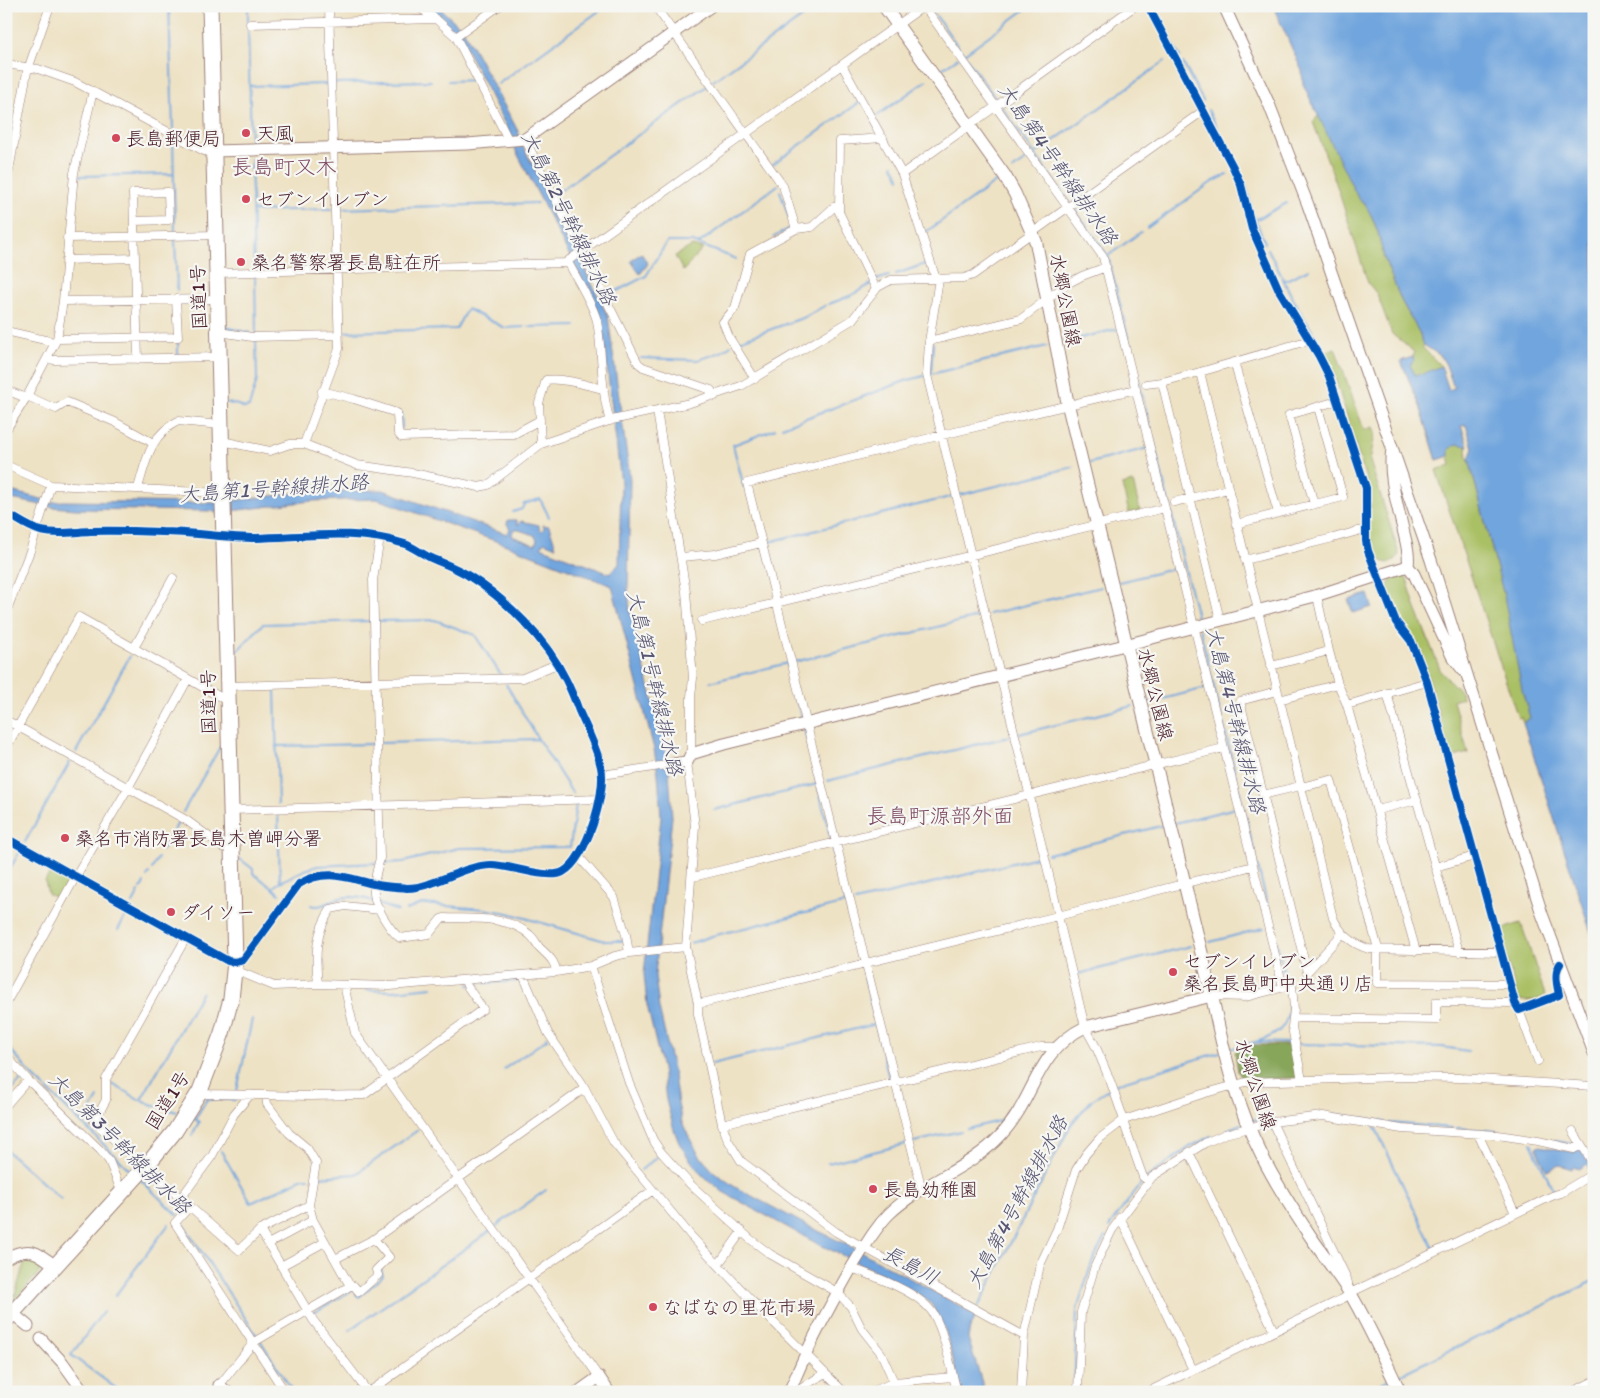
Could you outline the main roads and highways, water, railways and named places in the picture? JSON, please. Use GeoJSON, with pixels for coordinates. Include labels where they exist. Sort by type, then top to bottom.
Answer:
{"type":"FeatureCollection","features":[{"type":"Feature","properties":{"kind":"highway","name":"国道1号"},"geometry":{"type":"LineString","coordinates":[[8,1314],[146,1167],[175,1131],[200,1091],[222,1033],[231,999],[235,966],[210,6]]}},
{"type":"Feature","properties":{"kind":"main road","name":"水郷公園線"},"geometry":{"type":"LineString","coordinates":[[884,6],[1009,182],[1033,233],[1068,405],[1233,1085],[1249,1128],[1286,1200],[1350,1293],[1373,1335],[1400,1392]]}},
{"type":"Feature","properties":{"kind":"water"},"geometry":{"type":"Polygon","coordinates":[[[423,6],[437,6],[463,29],[518,131],[524,148],[608,316],[630,479],[628,588],[630,611],[669,770],[672,817],[655,975],[659,1008],[673,1069],[682,1122],[699,1155],[713,1171],[735,1187],[860,1251],[971,1312],[978,1313],[970,1328],[968,1338],[985,1392],[962,1392],[945,1330],[932,1305],[923,1297],[888,1277],[816,1243],[723,1192],[701,1174],[679,1143],[666,1100],[662,1069],[647,1005],[644,974],[661,817],[658,774],[654,749],[612,586],[504,544],[377,499],[311,501],[215,513],[213,511],[76,509],[52,507],[6,498],[6,490],[53,502],[215,503],[311,491],[383,490],[507,534],[510,529],[507,524],[508,520],[517,520],[518,525],[521,521],[539,525],[539,529],[542,531],[543,525],[549,526],[556,547],[544,542],[541,547],[610,574],[619,564],[621,483],[601,317],[516,151],[510,134],[462,40],[448,25],[423,6]],[[516,529],[513,530],[512,536],[535,545],[537,540],[534,535],[516,529]]]}},
{"type":"Feature","properties":{"kind":"water"},"geometry":{"type":"Polygon","coordinates":[[[1273,6],[1594,6],[1594,942],[1523,723],[1530,718],[1522,690],[1504,596],[1469,459],[1473,448],[1466,425],[1461,426],[1468,446],[1457,444],[1449,449],[1449,456],[1437,460],[1420,406],[1401,361],[1413,357],[1414,360],[1410,365],[1415,375],[1423,374],[1441,366],[1449,390],[1454,388],[1441,356],[1422,344],[1420,334],[1402,302],[1384,258],[1378,232],[1372,217],[1365,204],[1358,198],[1303,84],[1302,71],[1273,6]]]}},
{"type":"Feature","properties":{"kind":"water"},"geometry":{"type":"Polygon","coordinates":[[[641,253],[648,264],[640,274],[631,261],[641,253]]]}},
{"type":"Feature","properties":{"kind":"water"},"geometry":{"type":"Polygon","coordinates":[[[1368,594],[1372,607],[1353,613],[1348,600],[1368,594]]]}},
{"type":"Feature","properties":{"kind":"water"},"geometry":{"type":"Polygon","coordinates":[[[1540,1146],[1573,1152],[1580,1148],[1589,1163],[1579,1169],[1559,1165],[1547,1171],[1536,1148],[1540,1146]]]}},
{"type":"Feature","properties":{"kind":"waterway"},"geometry":{"type":"LineString","coordinates":[[169,6],[173,130]]}},
{"type":"Feature","properties":{"kind":"waterway"},"geometry":{"type":"LineString","coordinates":[[248,6],[248,22]]}},
{"type":"Feature","properties":{"kind":"waterway"},"geometry":{"type":"LineString","coordinates":[[498,84],[606,6]]}},
{"type":"Feature","properties":{"kind":"waterway"},"geometry":{"type":"LineString","coordinates":[[713,81],[818,6]]}},
{"type":"Feature","properties":{"kind":"waterway","name":"大島第4号幹線排水路"},"geometry":{"type":"LineString","coordinates":[[929,6],[998,102]]}},
{"type":"Feature","properties":{"kind":"waterway"},"geometry":{"type":"LineString","coordinates":[[964,54],[1030,6]]}},
{"type":"Feature","properties":{"kind":"waterway"},"geometry":{"type":"LineString","coordinates":[[1156,11],[1160,20]]}},
{"type":"Feature","properties":{"kind":"waterway"},"geometry":{"type":"LineString","coordinates":[[248,27],[251,143]]}},
{"type":"Feature","properties":{"kind":"waterway"},"geometry":{"type":"LineString","coordinates":[[1164,28],[1180,57]]}},
{"type":"Feature","properties":{"kind":"waterway"},"geometry":{"type":"LineString","coordinates":[[940,70],[958,58]]}},
{"type":"Feature","properties":{"kind":"waterway"},"geometry":{"type":"LineString","coordinates":[[1038,152],[1165,61]]}},
{"type":"Feature","properties":{"kind":"waterway"},"geometry":{"type":"LineString","coordinates":[[1183,63],[1203,101]]}},
{"type":"Feature","properties":{"kind":"waterway"},"geometry":{"type":"LineString","coordinates":[[448,81],[476,80]]}},
{"type":"Feature","properties":{"kind":"waterway"},"geometry":{"type":"LineString","coordinates":[[336,83],[431,81]]}},
{"type":"Feature","properties":{"kind":"waterway"},"geometry":{"type":"LineString","coordinates":[[875,117],[926,81]]}},
{"type":"Feature","properties":{"kind":"waterway"},"geometry":{"type":"LineString","coordinates":[[249,86],[327,84]]}},
{"type":"Feature","properties":{"kind":"waterway","name":"大島第2号幹線排水路"},"geometry":{"type":"LineString","coordinates":[[557,193],[707,86]]}},
{"type":"Feature","properties":{"kind":"waterway"},"geometry":{"type":"LineString","coordinates":[[772,165],[860,102]]}},
{"type":"Feature","properties":{"kind":"waterway","name":"大島第4号幹線排水路"},"geometry":{"type":"LineString","coordinates":[[1001,106],[1070,204]]}},
{"type":"Feature","properties":{"kind":"waterway"},"geometry":{"type":"LineString","coordinates":[[1208,110],[1226,146]]}},
{"type":"Feature","properties":{"kind":"waterway"},"geometry":{"type":"LineString","coordinates":[[173,138],[175,232]]}},
{"type":"Feature","properties":{"kind":"waterway"},"geometry":{"type":"LineString","coordinates":[[1231,154],[1235,163]]}},
{"type":"Feature","properties":{"kind":"waterway"},"geometry":{"type":"LineString","coordinates":[[1012,170],[1029,158]]}},
{"type":"Feature","properties":{"kind":"waterway"},"geometry":{"type":"LineString","coordinates":[[251,159],[254,269]]}},
{"type":"Feature","properties":{"kind":"waterway"},"geometry":{"type":"LineString","coordinates":[[893,165],[900,179]]}},
{"type":"Feature","properties":{"kind":"waterway"},"geometry":{"type":"LineString","coordinates":[[1238,169],[1245,183],[1251,205]]}},
{"type":"Feature","properties":{"kind":"waterway"},"geometry":{"type":"LineString","coordinates":[[80,176],[174,174]]}},
{"type":"Feature","properties":{"kind":"waterway"},"geometry":{"type":"LineString","coordinates":[[1147,228],[1212,182],[1227,175]]}},
{"type":"Feature","properties":{"kind":"waterway"},"geometry":{"type":"LineString","coordinates":[[926,232],[997,181]]}},
{"type":"Feature","properties":{"kind":"waterway"},"geometry":{"type":"LineString","coordinates":[[698,244],[778,185]]}},
{"type":"Feature","properties":{"kind":"waterway"},"geometry":{"type":"LineString","coordinates":[[774,237],[792,227],[780,191]]}},
{"type":"Feature","properties":{"kind":"waterway","name":"大島第2号幹線排水路"},"geometry":{"type":"LineString","coordinates":[[338,209],[537,203]]}},
{"type":"Feature","properties":{"kind":"waterway"},"geometry":{"type":"LineString","coordinates":[[1255,220],[1287,203]]}},
{"type":"Feature","properties":{"kind":"waterway","name":"大島第4号幹線排水路"},"geometry":{"type":"LineString","coordinates":[[1073,207],[1108,256],[1198,621]]}},
{"type":"Feature","properties":{"kind":"waterway"},"geometry":{"type":"LineString","coordinates":[[253,211],[332,209]]}},
{"type":"Feature","properties":{"kind":"waterway"},"geometry":{"type":"LineString","coordinates":[[1252,212],[1265,243]]}},
{"type":"Feature","properties":{"kind":"waterway"},"geometry":{"type":"LineString","coordinates":[[1109,255],[1141,232]]}},
{"type":"Feature","properties":{"kind":"waterway"},"geometry":{"type":"LineString","coordinates":[[175,239],[177,290]]}},
{"type":"Feature","properties":{"kind":"waterway","name":"大島第2号幹線排水路"},"geometry":{"type":"LineString","coordinates":[[609,295],[646,276],[667,242],[693,242],[736,259]]}},
{"type":"Feature","properties":{"kind":"waterway"},"geometry":{"type":"LineString","coordinates":[[1268,249],[1295,303],[1322,347]]}},
{"type":"Feature","properties":{"kind":"waterway"},"geometry":{"type":"LineString","coordinates":[[896,274],[928,263]]}},
{"type":"Feature","properties":{"kind":"waterway"},"geometry":{"type":"LineString","coordinates":[[1284,281],[1309,269]]}},
{"type":"Feature","properties":{"kind":"waterway"},"geometry":{"type":"LineString","coordinates":[[255,275],[256,334]]}},
{"type":"Feature","properties":{"kind":"waterway"},"geometry":{"type":"LineString","coordinates":[[876,280],[889,276]]}},
{"type":"Feature","properties":{"kind":"waterway"},"geometry":{"type":"LineString","coordinates":[[829,304],[850,296],[871,284]]}},
{"type":"Feature","properties":{"kind":"waterway"},"geometry":{"type":"LineString","coordinates":[[736,342],[805,317],[826,305]]}},
{"type":"Feature","properties":{"kind":"waterway"},"geometry":{"type":"LineString","coordinates":[[342,332],[456,329],[467,309],[505,328],[524,327]]}},
{"type":"Feature","properties":{"kind":"waterway"},"geometry":{"type":"LineString","coordinates":[[529,327],[575,326]]}},
{"type":"Feature","properties":{"kind":"waterway"},"geometry":{"type":"LineString","coordinates":[[226,327],[250,333]]}},
{"type":"Feature","properties":{"kind":"waterway"},"geometry":{"type":"LineString","coordinates":[[1064,342],[1117,329]]}},
{"type":"Feature","properties":{"kind":"waterway"},"geometry":{"type":"LineString","coordinates":[[178,341],[178,355]]}},
{"type":"Feature","properties":{"kind":"waterway"},"geometry":{"type":"LineString","coordinates":[[228,403],[244,408],[249,407],[257,380],[256,341]]}},
{"type":"Feature","properties":{"kind":"waterway"},"geometry":{"type":"LineString","coordinates":[[933,343],[931,374],[1047,346]]}},
{"type":"Feature","properties":{"kind":"waterway"},"geometry":{"type":"LineString","coordinates":[[641,358],[698,360],[721,352],[731,345]]}},
{"type":"Feature","properties":{"kind":"waterway"},"geometry":{"type":"LineString","coordinates":[[782,427],[905,381],[924,376]]}},
{"type":"Feature","properties":{"kind":"waterway"},"geometry":{"type":"LineString","coordinates":[[401,413],[402,428]]}},
{"type":"Feature","properties":{"kind":"waterway"},"geometry":{"type":"LineString","coordinates":[[744,487],[733,445],[775,429]]}},
{"type":"Feature","properties":{"kind":"waterway"},"geometry":{"type":"LineString","coordinates":[[1090,463],[1148,448]]}},
{"type":"Feature","properties":{"kind":"waterway"},"geometry":{"type":"LineString","coordinates":[[960,495],[1073,467]]}},
{"type":"Feature","properties":{"kind":"waterway"},"geometry":{"type":"LineString","coordinates":[[765,543],[954,496]]}},
{"type":"Feature","properties":{"kind":"waterway"},"geometry":{"type":"LineString","coordinates":[[513,512],[522,509],[524,504],[540,499],[549,517]]}},
{"type":"Feature","properties":{"kind":"waterway"},"geometry":{"type":"LineString","coordinates":[[1119,582],[1177,568]]}},
{"type":"Feature","properties":{"kind":"waterway"},"geometry":{"type":"LineString","coordinates":[[989,614],[1101,587]]}},
{"type":"Feature","properties":{"kind":"waterway"},"geometry":{"type":"LineString","coordinates":[[794,662],[982,616]]}},
{"type":"Feature","properties":{"kind":"waterway"},"geometry":{"type":"LineString","coordinates":[[377,621],[435,620],[475,635],[501,675]]}},
{"type":"Feature","properties":{"kind":"waterway"},"geometry":{"type":"LineString","coordinates":[[237,651],[263,624],[370,621]]}},
{"type":"Feature","properties":{"kind":"waterway","name":"大島第4号幹線排水路"},"geometry":{"type":"LineString","coordinates":[[1200,630],[1287,985]]}},
{"type":"Feature","properties":{"kind":"waterway"},"geometry":{"type":"LineString","coordinates":[[76,752],[130,656]]}},
{"type":"Feature","properties":{"kind":"waterway"},"geometry":{"type":"LineString","coordinates":[[710,682],[788,663]]}},
{"type":"Feature","properties":{"kind":"waterway"},"geometry":{"type":"LineString","coordinates":[[788,665],[801,717]]}},
{"type":"Feature","properties":{"kind":"waterway"},"geometry":{"type":"LineString","coordinates":[[506,684],[573,794]]}},
{"type":"Feature","properties":{"kind":"waterway"},"geometry":{"type":"LineString","coordinates":[[1147,703],[1206,688]]}},
{"type":"Feature","properties":{"kind":"waterway"},"geometry":{"type":"LineString","coordinates":[[275,689],[278,804]]}},
{"type":"Feature","properties":{"kind":"waterway"},"geometry":{"type":"LineString","coordinates":[[1019,734],[1133,706]]}},
{"type":"Feature","properties":{"kind":"waterway"},"geometry":{"type":"LineString","coordinates":[[804,728],[831,840]]}},
{"type":"Feature","properties":{"kind":"waterway"},"geometry":{"type":"LineString","coordinates":[[827,781],[1012,736]]}},
{"type":"Feature","properties":{"kind":"waterway"},"geometry":{"type":"LineString","coordinates":[[381,743],[538,739]]}},
{"type":"Feature","properties":{"kind":"waterway"},"geometry":{"type":"LineString","coordinates":[[277,746],[373,744]]}},
{"type":"Feature","properties":{"kind":"waterway"},"geometry":{"type":"LineString","coordinates":[[183,812],[220,747]]}},
{"type":"Feature","properties":{"kind":"waterway"},"geometry":{"type":"LineString","coordinates":[[25,842],[70,762]]}},
{"type":"Feature","properties":{"kind":"waterway"},"geometry":{"type":"LineString","coordinates":[[714,810],[817,784]]}},
{"type":"Feature","properties":{"kind":"waterway"},"geometry":{"type":"LineString","coordinates":[[382,863],[403,862],[459,848],[570,847],[576,804]]}},
{"type":"Feature","properties":{"kind":"waterway"},"geometry":{"type":"LineString","coordinates":[[1175,823],[1236,808]]}},
{"type":"Feature","properties":{"kind":"waterway"},"geometry":{"type":"LineString","coordinates":[[278,813],[280,882]]}},
{"type":"Feature","properties":{"kind":"waterway"},"geometry":{"type":"LineString","coordinates":[[162,850],[178,823]]}},
{"type":"Feature","properties":{"kind":"waterway"},"geometry":{"type":"LineString","coordinates":[[1048,854],[1161,826]]}},
{"type":"Feature","properties":{"kind":"waterway"},"geometry":{"type":"LineString","coordinates":[[691,943],[712,936],[846,903],[832,847]]}},
{"type":"Feature","properties":{"kind":"waterway"},"geometry":{"type":"LineString","coordinates":[[6,876],[20,851]]}},
{"type":"Feature","properties":{"kind":"waterway"},"geometry":{"type":"LineString","coordinates":[[855,902],[1041,856]]}},
{"type":"Feature","properties":{"kind":"waterway"},"geometry":{"type":"LineString","coordinates":[[152,869],[158,858]]}},
{"type":"Feature","properties":{"kind":"waterway"},"geometry":{"type":"LineString","coordinates":[[240,859],[253,869],[253,873],[280,894]]}},
{"type":"Feature","properties":{"kind":"waterway"},"geometry":{"type":"LineString","coordinates":[[272,888],[280,882],[317,866],[376,863]]}},
{"type":"Feature","properties":{"kind":"waterway"},"geometry":{"type":"LineString","coordinates":[[147,877],[149,873]]}},
{"type":"Feature","properties":{"kind":"waterway"},"geometry":{"type":"LineString","coordinates":[[141,888],[144,883]]}},
{"type":"Feature","properties":{"kind":"waterway"},"geometry":{"type":"LineString","coordinates":[[133,903],[139,892]]}},
{"type":"Feature","properties":{"kind":"waterway"},"geometry":{"type":"LineString","coordinates":[[311,905],[319,906],[345,897],[373,901]]}},
{"type":"Feature","properties":{"kind":"waterway"},"geometry":{"type":"LineString","coordinates":[[846,903],[860,958]]}},
{"type":"Feature","properties":{"kind":"waterway"},"geometry":{"type":"LineString","coordinates":[[379,904],[398,911]]}},
{"type":"Feature","properties":{"kind":"waterway"},"geometry":{"type":"LineString","coordinates":[[406,910],[422,904],[484,909],[508,913],[605,941],[623,941]]}},
{"type":"Feature","properties":{"kind":"waterway"},"geometry":{"type":"LineString","coordinates":[[118,930],[128,911]]}},
{"type":"Feature","properties":{"kind":"waterway"},"geometry":{"type":"LineString","coordinates":[[1210,942],[1264,928]]}},
{"type":"Feature","properties":{"kind":"waterway"},"geometry":{"type":"LineString","coordinates":[[1078,974],[1191,946]]}},
{"type":"Feature","properties":{"kind":"waterway"},"geometry":{"type":"LineString","coordinates":[[863,970],[889,1079]]}},
{"type":"Feature","properties":{"kind":"waterway"},"geometry":{"type":"LineString","coordinates":[[485,983],[517,981]]}},
{"type":"Feature","properties":{"kind":"waterway"},"geometry":{"type":"LineString","coordinates":[[469,985],[479,984]]}},
{"type":"Feature","properties":{"kind":"waterway"},"geometry":{"type":"LineString","coordinates":[[366,990],[393,991],[432,987]]}},
{"type":"Feature","properties":{"kind":"waterway","name":"大島第4号幹線排水路"},"geometry":{"type":"LineString","coordinates":[[1230,1049],[1266,1038],[1276,1033],[1282,1027],[1287,1018],[1289,1006],[1288,990]]}},
{"type":"Feature","properties":{"kind":"waterway"},"geometry":{"type":"LineString","coordinates":[[141,1100],[202,992]]}},
{"type":"Feature","properties":{"kind":"waterway"},"geometry":{"type":"LineString","coordinates":[[237,1091],[252,1019]]}},
{"type":"Feature","properties":{"kind":"waterway"},"geometry":{"type":"LineString","coordinates":[[712,1064],[876,1024]]}},
{"type":"Feature","properties":{"kind":"waterway"},"geometry":{"type":"LineString","coordinates":[[504,1069],[547,1039],[546,1037]]}},
{"type":"Feature","properties":{"kind":"waterway"},"geometry":{"type":"LineString","coordinates":[[1254,1042],[1292,1043]]}},
{"type":"Feature","properties":{"kind":"waterway","name":"大島第3号幹線排水路"},"geometry":{"type":"LineString","coordinates":[[6,1044],[29,1072],[132,1172]]}},
{"type":"Feature","properties":{"kind":"waterway"},"geometry":{"type":"LineString","coordinates":[[1298,1044],[1442,1047],[1468,1051]]}},
{"type":"Feature","properties":{"kind":"waterway","name":"大島第4号幹線排水路"},"geometry":{"type":"LineString","coordinates":[[1115,1085],[1220,1052]]}},
{"type":"Feature","properties":{"kind":"waterway"},"geometry":{"type":"LineString","coordinates":[[6,1097],[21,1080]]}},
{"type":"Feature","properties":{"kind":"waterway"},"geometry":{"type":"LineString","coordinates":[[112,1084],[144,1102],[177,1112]]}},
{"type":"Feature","properties":{"kind":"waterway","name":"大島第4号幹線排水路"},"geometry":{"type":"LineString","coordinates":[[978,1307],[1071,1124],[1092,1100],[1111,1088]]}},
{"type":"Feature","properties":{"kind":"waterway"},"geometry":{"type":"LineString","coordinates":[[82,1124],[98,1098]]}},
{"type":"Feature","properties":{"kind":"waterway"},"geometry":{"type":"LineString","coordinates":[[195,1119],[207,1099],[235,1100]]}},
{"type":"Feature","properties":{"kind":"waterway"},"geometry":{"type":"LineString","coordinates":[[1333,1114],[1358,1118]]}},
{"type":"Feature","properties":{"kind":"waterway"},"geometry":{"type":"LineString","coordinates":[[192,1135],[199,1122],[193,1118]]}},
{"type":"Feature","properties":{"kind":"waterway"},"geometry":{"type":"LineString","coordinates":[[1253,1120],[1272,1118]]}},
{"type":"Feature","properties":{"kind":"waterway"},"geometry":{"type":"LineString","coordinates":[[1362,1118],[1385,1122]]}},
{"type":"Feature","properties":{"kind":"waterway"},"geometry":{"type":"LineString","coordinates":[[967,1129],[1003,1120]]}},
{"type":"Feature","properties":{"kind":"waterway"},"geometry":{"type":"LineString","coordinates":[[1390,1123],[1452,1128]]}},
{"type":"Feature","properties":{"kind":"waterway"},"geometry":{"type":"LineString","coordinates":[[1227,1130],[1241,1124]]}},
{"type":"Feature","properties":{"kind":"waterway"},"geometry":{"type":"LineString","coordinates":[[1375,1127],[1433,1248]]}},
{"type":"Feature","properties":{"kind":"waterway"},"geometry":{"type":"LineString","coordinates":[[1457,1128],[1497,1131]]}},
{"type":"Feature","properties":{"kind":"waterway"},"geometry":{"type":"LineString","coordinates":[[319,1177],[356,1174],[418,1130]]}},
{"type":"Feature","properties":{"kind":"waterway"},"geometry":{"type":"LineString","coordinates":[[914,1142],[961,1131]]}},
{"type":"Feature","properties":{"kind":"waterway"},"geometry":{"type":"LineString","coordinates":[[1146,1178],[1190,1147],[1211,1136]]}},
{"type":"Feature","properties":{"kind":"waterway"},"geometry":{"type":"LineString","coordinates":[[1555,1141],[1572,1144]]}},
{"type":"Feature","properties":{"kind":"waterway"},"geometry":{"type":"LineString","coordinates":[[1531,1143],[1554,1192]]}},
{"type":"Feature","properties":{"kind":"waterway"},"geometry":{"type":"LineString","coordinates":[[828,1163],[906,1144]]}},
{"type":"Feature","properties":{"kind":"waterway"},"geometry":{"type":"LineString","coordinates":[[6,1150],[61,1199]]}},
{"type":"Feature","properties":{"kind":"waterway"},"geometry":{"type":"LineString","coordinates":[[221,1151],[251,1203],[303,1178],[309,1178]]}},
{"type":"Feature","properties":{"kind":"waterway"},"geometry":{"type":"LineString","coordinates":[[641,1170],[657,1157]]}},
{"type":"Feature","properties":{"kind":"waterway"},"geometry":{"type":"LineString","coordinates":[[1588,1163],[1591,1170]]}},
{"type":"Feature","properties":{"kind":"waterway","name":"大島第3号幹線排水路"},"geometry":{"type":"LineString","coordinates":[[141,1180],[177,1215]]}},
{"type":"Feature","properties":{"kind":"waterway"},"geometry":{"type":"LineString","coordinates":[[1109,1228],[1143,1181]]}},
{"type":"Feature","properties":{"kind":"waterway"},"geometry":{"type":"LineString","coordinates":[[496,1226],[546,1190]]}},
{"type":"Feature","properties":{"kind":"waterway","name":"大島第3号幹線排水路"},"geometry":{"type":"LineString","coordinates":[[180,1219],[257,1336]]}},
{"type":"Feature","properties":{"kind":"waterway"},"geometry":{"type":"LineString","coordinates":[[115,1296],[169,1224]]}},
{"type":"Feature","properties":{"kind":"waterway"},"geometry":{"type":"LineString","coordinates":[[350,1330],[490,1231]]}},
{"type":"Feature","properties":{"kind":"waterway"},"geometry":{"type":"LineString","coordinates":[[1074,1392],[1077,1310],[1092,1262],[1105,1237]]}},
{"type":"Feature","properties":{"kind":"waterway"},"geometry":{"type":"LineString","coordinates":[[356,1294],[359,1297],[383,1276],[381,1269]]}},
{"type":"Feature","properties":{"kind":"waterway"},"geometry":{"type":"LineString","coordinates":[[1399,1375],[1594,1281]]}},
{"type":"Feature","properties":{"kind":"waterway"},"geometry":{"type":"LineString","coordinates":[[313,1313],[353,1290]]}},
{"type":"Feature","properties":{"kind":"waterway"},"geometry":{"type":"LineString","coordinates":[[103,1312],[71,1355],[121,1392]]}},
{"type":"Feature","properties":{"kind":"waterway","name":"大島第3号幹線排水路"},"geometry":{"type":"LineString","coordinates":[[260,1340],[293,1392]]}},
{"type":"Feature","properties":{"kind":"waterway"},"geometry":{"type":"LineString","coordinates":[[1363,1392],[1388,1380]]}},
{"type":"Feature","properties":{"kind":"place","name":"天風"},"geometry":{"type":"Point","coordinates":[246,133]}},
{"type":"Feature","properties":{"kind":"place","name":"長島郵便局"},"geometry":{"type":"Point","coordinates":[116,138]}},
{"type":"Feature","properties":{"kind":"place","name":"セブンイレブン"},"geometry":{"type":"Point","coordinates":[246,199]}},
{"type":"Feature","properties":{"kind":"place","name":"桑名警察署長島駐在所"},"geometry":{"type":"Point","coordinates":[241,262]}},
{"type":"Feature","properties":{"kind":"place","name":"桑名市消防署長島木曽岬分署"},"geometry":{"type":"Point","coordinates":[65,838]}},
{"type":"Feature","properties":{"kind":"place","name":"ダイソー"},"geometry":{"type":"Point","coordinates":[171,912]}},
{"type":"Feature","properties":{"kind":"place","name":"セブンイレブン 桑名長島町中央通り店"},"geometry":{"type":"Point","coordinates":[1173,972]}},
{"type":"Feature","properties":{"kind":"place","name":"長島幼稚園"},"geometry":{"type":"Point","coordinates":[873,1189]}},
{"type":"Feature","properties":{"kind":"place","name":"なばなの里花市場"},"geometry":{"type":"Point","coordinates":[653,1307]}},
{"type":"Feature","properties":{"kind":"district","name":"長島町又木"},"geometry":{"type":"Point","coordinates":[284,167]}},
{"type":"Feature","properties":{"kind":"district","name":"長島町源部外面"},"geometry":{"type":"Point","coordinates":[940,816]}},
{"type":"Feature","properties":{"kind":"water label","name":"大島第1号幹線排水路"},"geometry":{"type":"Point","coordinates":[274,488]}},
{"type":"Feature","properties":{"kind":"water label","name":"大島第1号幹線排水路"},"geometry":{"type":"Point","coordinates":[655,683]}},
{"type":"Feature","properties":{"kind":"water label","name":"長島川"},"geometry":{"type":"Point","coordinates":[911,1265]}}]}
